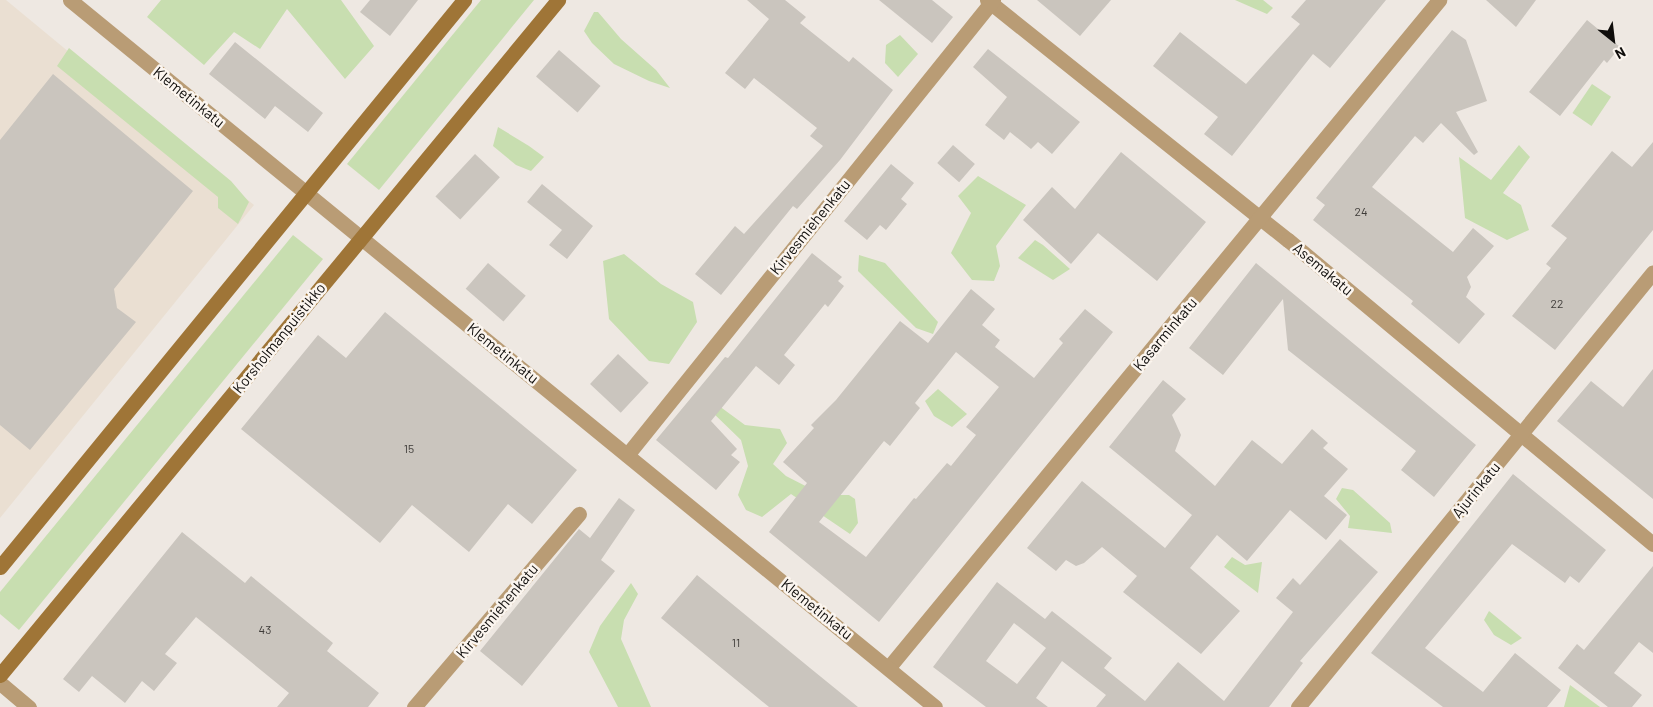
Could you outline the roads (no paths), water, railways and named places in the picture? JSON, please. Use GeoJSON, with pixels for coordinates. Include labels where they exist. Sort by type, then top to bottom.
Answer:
{"type":"FeatureCollection","features":[{"type":"Feature","properties":{"kind":"main road"},"geometry":{"type":"LineString","coordinates":[[0,566],[464,0]]}},
{"type":"Feature","properties":{"kind":"main road","name":"Korsholmanpuistikko"},"geometry":{"type":"LineString","coordinates":[[0,675],[558,0]]}},
{"type":"Feature","properties":{"kind":"street","name":"Klemetinkatu"},"geometry":{"type":"LineString","coordinates":[[70,0],[935,707]]}},
{"type":"Feature","properties":{"kind":"street","name":"Kasarminkatu"},"geometry":{"type":"LineString","coordinates":[[889,668],[1439,0]]}},
{"type":"Feature","properties":{"kind":"street","name":"Asemakatu"},"geometry":{"type":"LineString","coordinates":[[990,1],[1261,218],[1653,544]]}},
{"type":"Feature","properties":{"kind":"street","name":"Kirvesmiehenkatu"},"geometry":{"type":"LineString","coordinates":[[627,455],[990,1]]}},
{"type":"Feature","properties":{"kind":"street","name":"Ajurinkatu"},"geometry":{"type":"LineString","coordinates":[[1298,707],[1653,272]]}},
{"type":"Feature","properties":{"kind":"street","name":"Kirvesmiehenkatu"},"geometry":{"type":"LineString","coordinates":[[414,707],[579,514]]}},
{"type":"Feature","properties":{"kind":"street"},"geometry":{"type":"LineString","coordinates":[[0,683],[29,707]]}}]}
